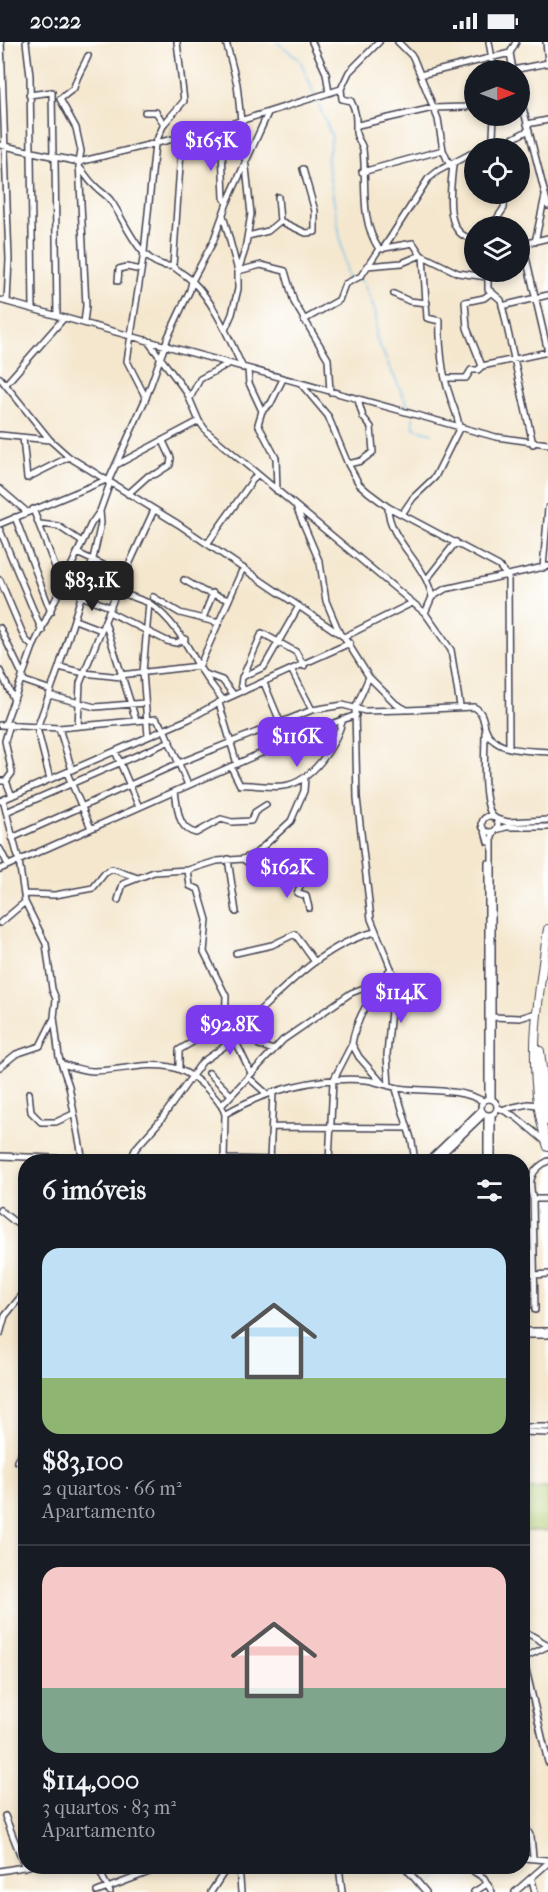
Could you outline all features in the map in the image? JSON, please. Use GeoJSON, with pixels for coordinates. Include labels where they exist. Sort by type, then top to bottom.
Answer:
{"type":"FeatureCollection","features":[{"type":"Feature","properties":{"kind":"highway"},"geometry":{"type":"LineString","coordinates":[[547,1145],[538,1130],[536,1013],[548,929]]}},
{"type":"Feature","properties":{"kind":"highway"},"geometry":{"type":"LineString","coordinates":[[548,964],[540,1055],[548,1121]]}},
{"type":"Feature","properties":{"kind":"street"},"geometry":{"type":"LineString","coordinates":[[1,42],[2,146],[9,259],[7,302]]}},
{"type":"Feature","properties":{"kind":"street"},"geometry":{"type":"LineString","coordinates":[[26,42],[33,309]]}},
{"type":"Feature","properties":{"kind":"street"},"geometry":{"type":"LineString","coordinates":[[146,398],[127,366],[144,252],[155,144],[164,124],[184,101],[177,42]]}},
{"type":"Feature","properties":{"kind":"street"},"geometry":{"type":"LineString","coordinates":[[226,42],[237,84],[251,208],[248,236],[238,271]]}},
{"type":"Feature","properties":{"kind":"street"},"geometry":{"type":"LineString","coordinates":[[312,42],[326,73],[329,93]]}},
{"type":"Feature","properties":{"kind":"street"},"geometry":{"type":"LineString","coordinates":[[379,42],[349,72],[341,90],[342,99],[349,100],[355,108],[358,125],[356,133],[363,149],[362,172],[368,219],[381,249]]}},
{"type":"Feature","properties":{"kind":"street"},"geometry":{"type":"LineString","coordinates":[[398,42],[411,54],[439,123],[443,150],[451,166],[450,203],[453,218],[458,231],[464,234]]}},
{"type":"Feature","properties":{"kind":"street"},"geometry":{"type":"LineString","coordinates":[[489,42],[492,60]]}},
{"type":"Feature","properties":{"kind":"street"},"geometry":{"type":"LineString","coordinates":[[516,42],[510,53],[513,70],[548,62],[546,42]]}},
{"type":"Feature","properties":{"kind":"street"},"geometry":{"type":"LineString","coordinates":[[420,75],[437,69],[465,66],[491,56],[510,53]]}},
{"type":"Feature","properties":{"kind":"street"},"geometry":{"type":"LineString","coordinates":[[84,323],[86,306],[79,164],[81,151],[76,128],[60,99],[74,88],[75,78],[81,72],[88,56]]}},
{"type":"Feature","properties":{"kind":"street"},"geometry":{"type":"LineString","coordinates":[[2,146],[79,164],[218,128],[341,90]]}},
{"type":"Feature","properties":{"kind":"street"},"geometry":{"type":"LineString","coordinates":[[29,95],[52,92],[57,316]]}},
{"type":"Feature","properties":{"kind":"street"},"geometry":{"type":"LineString","coordinates":[[358,125],[433,108],[464,107]]}},
{"type":"Feature","properties":{"kind":"street"},"geometry":{"type":"LineString","coordinates":[[145,112],[156,112],[164,124]]}},
{"type":"Feature","properties":{"kind":"street"},"geometry":{"type":"LineString","coordinates":[[12,796],[3,781],[12,773],[3,724],[33,646],[82,542],[100,511],[108,482],[146,398],[164,345],[192,281],[213,242],[227,203],[268,112]]}},
{"type":"Feature","properties":{"kind":"street"},"geometry":{"type":"LineString","coordinates":[[530,123],[548,120]]}},
{"type":"Feature","properties":{"kind":"street"},"geometry":{"type":"LineString","coordinates":[[512,138],[525,126]]}},
{"type":"Feature","properties":{"kind":"street"},"geometry":{"type":"LineString","coordinates":[[528,126],[545,179],[545,195],[535,242]]}},
{"type":"Feature","properties":{"kind":"street"},"geometry":{"type":"LineString","coordinates":[[218,128],[222,150],[224,198],[227,203]]}},
{"type":"Feature","properties":{"kind":"street"},"geometry":{"type":"LineString","coordinates":[[173,266],[182,137]]}},
{"type":"Feature","properties":{"kind":"street"},"geometry":{"type":"LineString","coordinates":[[362,172],[443,150]]}},
{"type":"Feature","properties":{"kind":"street"},"geometry":{"type":"LineString","coordinates":[[304,320],[339,300],[345,284],[361,276],[421,187],[436,172],[464,158]]}},
{"type":"Feature","properties":{"kind":"street"},"geometry":{"type":"LineString","coordinates":[[79,164],[93,185],[111,201],[122,224],[144,252],[161,265],[173,266],[192,281],[225,330],[245,368],[262,411]]}},
{"type":"Feature","properties":{"kind":"street"},"geometry":{"type":"LineString","coordinates":[[280,221],[306,233],[315,232],[315,211],[303,169]]}},
{"type":"Feature","properties":{"kind":"street"},"geometry":{"type":"LineString","coordinates":[[545,195],[548,206]]}},
{"type":"Feature","properties":{"kind":"street"},"geometry":{"type":"LineString","coordinates":[[278,196],[280,221]]}},
{"type":"Feature","properties":{"kind":"street"},"geometry":{"type":"LineString","coordinates":[[223,214],[238,271],[238,289],[232,314],[225,330]]}},
{"type":"Feature","properties":{"kind":"street"},"geometry":{"type":"LineString","coordinates":[[248,236],[268,231],[280,221]]}},
{"type":"Feature","properties":{"kind":"street"},"geometry":{"type":"LineString","coordinates":[[530,243],[548,238]]}},
{"type":"Feature","properties":{"kind":"street"},"geometry":{"type":"LineString","coordinates":[[381,249],[413,243],[422,256],[427,320],[440,321],[440,339],[446,378],[459,427],[435,477],[413,498],[402,514]]}},
{"type":"Feature","properties":{"kind":"street"},"geometry":{"type":"LineString","coordinates":[[367,266],[402,264],[422,256],[464,274]]}},
{"type":"Feature","properties":{"kind":"street"},"geometry":{"type":"LineString","coordinates":[[238,271],[261,265],[285,271],[293,299],[328,360],[330,392]]}},
{"type":"Feature","properties":{"kind":"street"},"geometry":{"type":"LineString","coordinates":[[118,281],[119,269],[127,267],[141,270]]}},
{"type":"Feature","properties":{"kind":"street"},"geometry":{"type":"LineString","coordinates":[[446,378],[466,378],[471,370],[478,370],[482,366],[548,352],[530,279]]}},
{"type":"Feature","properties":{"kind":"street"},"geometry":{"type":"LineString","coordinates":[[488,282],[488,289],[498,296],[502,306],[533,444]]}},
{"type":"Feature","properties":{"kind":"street"},"geometry":{"type":"LineString","coordinates":[[482,366],[467,328],[465,302],[484,298],[492,292]]}},
{"type":"Feature","properties":{"kind":"street"},"geometry":{"type":"LineString","coordinates":[[394,294],[409,301],[427,303]]}},
{"type":"Feature","properties":{"kind":"street"},"geometry":{"type":"LineString","coordinates":[[502,306],[548,295]]}},
{"type":"Feature","properties":{"kind":"street"},"geometry":{"type":"LineString","coordinates":[[0,300],[459,427],[533,444],[548,444]]}},
{"type":"Feature","properties":{"kind":"street"},"geometry":{"type":"LineString","coordinates":[[6,384],[64,318]]}},
{"type":"Feature","properties":{"kind":"street"},"geometry":{"type":"LineString","coordinates":[[147,339],[190,398],[199,421],[213,438],[425,613],[451,650],[460,706]]}},
{"type":"Feature","properties":{"kind":"street"},"geometry":{"type":"LineString","coordinates":[[190,398],[200,379],[228,364]]}},
{"type":"Feature","properties":{"kind":"street"},"geometry":{"type":"LineString","coordinates":[[0,378],[50,440],[69,457],[207,544],[342,635],[350,643],[369,677],[396,704],[407,710]]}},
{"type":"Feature","properties":{"kind":"street"},"geometry":{"type":"LineString","coordinates":[[277,491],[276,458],[257,421],[262,411],[271,403],[283,379]]}},
{"type":"Feature","properties":{"kind":"street"},"geometry":{"type":"LineString","coordinates":[[301,384],[335,427],[348,464],[359,484],[388,507],[499,566],[508,577],[509,748]]}},
{"type":"Feature","properties":{"kind":"street"},"geometry":{"type":"LineString","coordinates":[[348,464],[361,461],[373,452],[371,427],[363,417],[358,400]]}},
{"type":"Feature","properties":{"kind":"street"},"geometry":{"type":"LineString","coordinates":[[118,464],[199,421]]}},
{"type":"Feature","properties":{"kind":"street"},"geometry":{"type":"LineString","coordinates":[[0,435],[50,440]]}},
{"type":"Feature","properties":{"kind":"street"},"geometry":{"type":"LineString","coordinates":[[23,438],[27,478],[69,457]]}},
{"type":"Feature","properties":{"kind":"street"},"geometry":{"type":"LineString","coordinates":[[128,494],[148,476],[170,465],[171,458],[163,441]]}},
{"type":"Feature","properties":{"kind":"street"},"geometry":{"type":"LineString","coordinates":[[207,544],[257,474]]}},
{"type":"Feature","properties":{"kind":"street"},"geometry":{"type":"LineString","coordinates":[[0,524],[108,482]]}},
{"type":"Feature","properties":{"kind":"street"},"geometry":{"type":"LineString","coordinates":[[0,489],[30,511],[39,524],[62,585]]}},
{"type":"Feature","properties":{"kind":"street"},"geometry":{"type":"LineString","coordinates":[[296,506],[320,563],[326,601],[342,635]]}},
{"type":"Feature","properties":{"kind":"street"},"geometry":{"type":"LineString","coordinates":[[388,507],[391,526],[427,579],[432,597],[425,613]]}},
{"type":"Feature","properties":{"kind":"street"},"geometry":{"type":"LineString","coordinates":[[432,597],[446,590],[546,567],[548,508]]}},
{"type":"Feature","properties":{"kind":"street"},"geometry":{"type":"LineString","coordinates":[[78,726],[78,693],[84,674],[117,591],[154,510]]}},
{"type":"Feature","properties":{"kind":"street"},"geometry":{"type":"LineString","coordinates":[[50,779],[37,728],[75,620],[93,559],[101,523],[100,511]]}},
{"type":"Feature","properties":{"kind":"street"},"geometry":{"type":"LineString","coordinates":[[15,517],[51,612]]}},
{"type":"Feature","properties":{"kind":"street"},"geometry":{"type":"LineString","coordinates":[[39,524],[58,526],[82,542]]}},
{"type":"Feature","properties":{"kind":"street"},"geometry":{"type":"LineString","coordinates":[[0,530],[42,631]]}},
{"type":"Feature","properties":{"kind":"street"},"geometry":{"type":"LineString","coordinates":[[427,579],[456,542]]}},
{"type":"Feature","properties":{"kind":"street"},"geometry":{"type":"LineString","coordinates":[[77,553],[125,575]]}},
{"type":"Feature","properties":{"kind":"street"},"geometry":{"type":"LineString","coordinates":[[199,666],[243,568]]}},
{"type":"Feature","properties":{"kind":"street"},"geometry":{"type":"LineString","coordinates":[[0,580],[25,639],[33,646]]}},
{"type":"Feature","properties":{"kind":"street"},"geometry":{"type":"LineString","coordinates":[[184,580],[203,591],[229,600]]}},
{"type":"Feature","properties":{"kind":"street"},"geometry":{"type":"LineString","coordinates":[[117,591],[151,600],[180,613],[219,623]]}},
{"type":"Feature","properties":{"kind":"street"},"geometry":{"type":"LineString","coordinates":[[203,618],[213,593]]}},
{"type":"Feature","properties":{"kind":"street"},"geometry":{"type":"LineString","coordinates":[[81,596],[110,609],[167,641],[176,643],[185,639]]}},
{"type":"Feature","properties":{"kind":"street"},"geometry":{"type":"LineString","coordinates":[[148,736],[143,672],[146,628],[151,600]]}},
{"type":"Feature","properties":{"kind":"street"},"geometry":{"type":"LineString","coordinates":[[151,600],[185,639],[221,701],[240,785],[283,786],[305,777],[330,751],[337,739],[343,719]]}},
{"type":"Feature","properties":{"kind":"street"},"geometry":{"type":"LineString","coordinates":[[342,635],[412,603]]}},
{"type":"Feature","properties":{"kind":"street"},"geometry":{"type":"LineString","coordinates":[[242,677],[264,667],[299,606]]}},
{"type":"Feature","properties":{"kind":"street"},"geometry":{"type":"LineString","coordinates":[[75,620],[101,630]]}},
{"type":"Feature","properties":{"kind":"street"},"geometry":{"type":"LineString","coordinates":[[105,621],[136,720]]}},
{"type":"Feature","properties":{"kind":"street"},"geometry":{"type":"LineString","coordinates":[[0,628],[1,635],[22,678],[79,704],[95,707],[145,704]]}},
{"type":"Feature","properties":{"kind":"street"},"geometry":{"type":"LineString","coordinates":[[244,691],[240,685],[242,677],[260,633],[280,641],[296,652],[304,666]]}},
{"type":"Feature","properties":{"kind":"street"},"geometry":{"type":"LineString","coordinates":[[81,1154],[54,1017],[56,999],[52,989],[46,944],[25,902],[19,861],[2,800],[164,729],[234,695],[304,666],[350,643]]}},
{"type":"Feature","properties":{"kind":"street"},"geometry":{"type":"LineString","coordinates":[[59,667],[84,674],[121,676],[199,666]]}},
{"type":"Feature","properties":{"kind":"street"},"geometry":{"type":"LineString","coordinates":[[0,671],[14,700]]}},
{"type":"Feature","properties":{"kind":"street"},"geometry":{"type":"LineString","coordinates":[[292,671],[312,710]]}},
{"type":"Feature","properties":{"kind":"street"},"geometry":{"type":"LineString","coordinates":[[205,674],[222,680],[234,695]]}},
{"type":"Feature","properties":{"kind":"street"},"geometry":{"type":"LineString","coordinates":[[369,677],[355,712],[357,798],[368,900],[375,932],[391,968],[394,984],[387,1055],[389,1086]]}},
{"type":"Feature","properties":{"kind":"street"},"geometry":{"type":"LineString","coordinates":[[264,683],[288,741]]}},
{"type":"Feature","properties":{"kind":"street"},"geometry":{"type":"LineString","coordinates":[[12,838],[179,762],[312,710],[343,705],[355,712]]}},
{"type":"Feature","properties":{"kind":"street"},"geometry":{"type":"LineString","coordinates":[[0,869],[355,712],[460,706],[479,709],[492,740],[509,748],[548,752]]}},
{"type":"Feature","properties":{"kind":"street"},"geometry":{"type":"LineString","coordinates":[[3,724],[59,728],[145,718],[156,719],[170,741],[188,785]]}},
{"type":"Feature","properties":{"kind":"street"},"geometry":{"type":"LineString","coordinates":[[484,725],[489,810],[494,818],[495,830],[492,837],[492,1017],[486,1113],[487,1154]]}},
{"type":"Feature","properties":{"kind":"street"},"geometry":{"type":"LineString","coordinates":[[59,728],[71,784],[91,828]]}},
{"type":"Feature","properties":{"kind":"street"},"geometry":{"type":"LineString","coordinates":[[6,812],[170,741]]}},
{"type":"Feature","properties":{"kind":"street"},"geometry":{"type":"LineString","coordinates":[[115,751],[139,807]]}},
{"type":"Feature","properties":{"kind":"street"},"geometry":{"type":"LineString","coordinates":[[118,900],[123,884],[154,872],[188,870],[228,859],[243,859],[263,848],[291,821],[303,791],[305,777]]}},
{"type":"Feature","properties":{"kind":"street"},"geometry":{"type":"LineString","coordinates":[[175,792],[180,822],[185,829],[196,833],[221,819],[232,822],[251,821],[255,812],[266,805]]}},
{"type":"Feature","properties":{"kind":"street"},"geometry":{"type":"LineString","coordinates":[[488,1099],[488,838],[482,826],[489,810]]}},
{"type":"Feature","properties":{"kind":"street"},"geometry":{"type":"LineString","coordinates":[[485,817],[508,822],[548,820]]}},
{"type":"Feature","properties":{"kind":"street"},"geometry":{"type":"LineString","coordinates":[[486,831],[506,827],[548,827]]}},
{"type":"Feature","properties":{"kind":"street"},"geometry":{"type":"LineString","coordinates":[[0,849],[8,865]]}},
{"type":"Feature","properties":{"kind":"street"},"geometry":{"type":"LineString","coordinates":[[228,859],[236,912]]}},
{"type":"Feature","properties":{"kind":"street"},"geometry":{"type":"LineString","coordinates":[[243,859],[255,868],[290,868],[300,887],[297,893],[306,896],[309,908]]}},
{"type":"Feature","properties":{"kind":"street"},"geometry":{"type":"LineString","coordinates":[[24,894],[55,894],[93,888],[105,873],[112,869],[138,878]]}},
{"type":"Feature","properties":{"kind":"street"},"geometry":{"type":"LineString","coordinates":[[188,870],[190,886],[198,889],[200,902],[205,912],[204,952],[226,996],[225,1029],[236,1042],[249,1075],[270,1094],[270,1154]]}},
{"type":"Feature","properties":{"kind":"street"},"geometry":{"type":"LineString","coordinates":[[0,923],[25,902]]}},
{"type":"Feature","properties":{"kind":"street"},"geometry":{"type":"LineString","coordinates":[[273,1050],[259,1045],[251,1019],[268,1001],[315,962],[353,938],[375,932]]}},
{"type":"Feature","properties":{"kind":"street"},"geometry":{"type":"LineString","coordinates":[[236,953],[272,945],[295,934],[315,962]]}},
{"type":"Feature","properties":{"kind":"street"},"geometry":{"type":"LineString","coordinates":[[328,1154],[333,1081],[352,1044],[364,1009],[379,982],[391,968]]}},
{"type":"Feature","properties":{"kind":"street"},"geometry":{"type":"LineString","coordinates":[[222,1105],[283,1040],[351,993],[379,982]]}},
{"type":"Feature","properties":{"kind":"street"},"geometry":{"type":"LineString","coordinates":[[492,1017],[520,1018],[536,1013]]}},
{"type":"Feature","properties":{"kind":"street"},"geometry":{"type":"LineString","coordinates":[[0,1067],[16,1054],[40,1046],[54,1017]]}},
{"type":"Feature","properties":{"kind":"street"},"geometry":{"type":"LineString","coordinates":[[179,1068],[179,1050],[201,1037],[225,1029]]}},
{"type":"Feature","properties":{"kind":"street"},"geometry":{"type":"LineString","coordinates":[[133,1154],[194,1077],[204,1060],[225,1046],[236,1042]]}},
{"type":"Feature","properties":{"kind":"street"},"geometry":{"type":"LineString","coordinates":[[352,1044],[382,1083]]}},
{"type":"Feature","properties":{"kind":"street"},"geometry":{"type":"LineString","coordinates":[[62,1064],[94,1071],[148,1065],[179,1068],[194,1077],[222,1105],[225,1114],[224,1154]]}},
{"type":"Feature","properties":{"kind":"street"},"geometry":{"type":"LineString","coordinates":[[209,1073],[231,1095]]}},
{"type":"Feature","properties":{"kind":"street"},"geometry":{"type":"LineString","coordinates":[[225,1114],[270,1094],[297,1086],[333,1081],[382,1083],[396,1089],[459,1094],[488,1099],[497,1107],[538,1130]]}},
{"type":"Feature","properties":{"kind":"street"},"geometry":{"type":"LineString","coordinates":[[396,1089],[414,1154]]}},
{"type":"Feature","properties":{"kind":"street"},"geometry":{"type":"LineString","coordinates":[[528,1104],[537,1090]]}},
{"type":"Feature","properties":{"kind":"street"},"geometry":{"type":"LineString","coordinates":[[29,1094],[31,1112],[41,1122],[56,1122],[73,1114]]}},
{"type":"Feature","properties":{"kind":"street"},"geometry":{"type":"LineString","coordinates":[[505,1110],[528,1104],[538,1105]]}},
{"type":"Feature","properties":{"kind":"street"},"geometry":{"type":"LineString","coordinates":[[436,1154],[486,1113],[497,1107]]}},
{"type":"Feature","properties":{"kind":"street"},"geometry":{"type":"LineString","coordinates":[[442,1154],[486,1113]]}},
{"type":"Feature","properties":{"kind":"street"},"geometry":{"type":"LineString","coordinates":[[486,1113],[491,1154]]}},
{"type":"Feature","properties":{"kind":"street"},"geometry":{"type":"LineString","coordinates":[[272,1127],[408,1128]]}},
{"type":"Feature","properties":{"kind":"street"},"geometry":{"type":"LineString","coordinates":[[0,1156],[18,1157]]}},
{"type":"Feature","properties":{"kind":"street"},"geometry":{"type":"LineString","coordinates":[[534,1310],[534,1199],[530,1187],[533,1171],[548,1161]]}},
{"type":"Feature","properties":{"kind":"street"},"geometry":{"type":"LineString","coordinates":[[534,1199],[548,1199]]}},
{"type":"Feature","properties":{"kind":"street"},"geometry":{"type":"LineString","coordinates":[[0,1210],[18,1225]]}},
{"type":"Feature","properties":{"kind":"street"},"geometry":{"type":"LineString","coordinates":[[534,1275],[548,1274]]}},
{"type":"Feature","properties":{"kind":"street"},"geometry":{"type":"LineString","coordinates":[[0,1334],[2,1324],[18,1299]]}},
{"type":"Feature","properties":{"kind":"street"},"geometry":{"type":"LineString","coordinates":[[530,1333],[548,1333]]}},
{"type":"Feature","properties":{"kind":"street"},"geometry":{"type":"LineString","coordinates":[[530,1427],[548,1428]]}},
{"type":"Feature","properties":{"kind":"street"},"geometry":{"type":"LineString","coordinates":[[530,1432],[548,1433]]}},
{"type":"Feature","properties":{"kind":"street"},"geometry":{"type":"LineString","coordinates":[[530,1635],[548,1645]]}},
{"type":"Feature","properties":{"kind":"street"},"geometry":{"type":"LineString","coordinates":[[530,1654],[548,1645]]}},
{"type":"Feature","properties":{"kind":"street"},"geometry":{"type":"LineString","coordinates":[[530,1687],[548,1762]]}},
{"type":"Feature","properties":{"kind":"street"},"geometry":{"type":"LineString","coordinates":[[5,1816],[18,1846]]}},
{"type":"Feature","properties":{"kind":"street"},"geometry":{"type":"LineString","coordinates":[[530,1835],[533,1857]]}},
{"type":"Feature","properties":{"kind":"street"},"geometry":{"type":"LineString","coordinates":[[515,1892],[532,1880],[548,1861],[530,1857]]}},
{"type":"Feature","properties":{"kind":"street"},"geometry":{"type":"LineString","coordinates":[[0,1871],[18,1868]]}},
{"type":"Feature","properties":{"kind":"street"},"geometry":{"type":"LineString","coordinates":[[101,1874],[109,1890]]}},
{"type":"Feature","properties":{"kind":"street"},"geometry":{"type":"LineString","coordinates":[[97,1892],[109,1890],[146,1874]]}},
{"type":"Feature","properties":{"kind":"street"},"geometry":{"type":"LineString","coordinates":[[211,1892],[223,1874]]}},
{"type":"Feature","properties":{"kind":"street"},"geometry":{"type":"LineString","coordinates":[[240,1874],[241,1892]]}},
{"type":"Feature","properties":{"kind":"street"},"geometry":{"type":"LineString","coordinates":[[340,1874],[342,1892]]}},
{"type":"Feature","properties":{"kind":"street"},"geometry":{"type":"LineString","coordinates":[[411,1874],[426,1892]]}},
{"type":"Feature","properties":{"kind":"street"},"geometry":{"type":"LineString","coordinates":[[478,1874],[484,1878],[492,1892]]}},
{"type":"Feature","properties":{"kind":"street"},"geometry":{"type":"LineString","coordinates":[[532,1880],[535,1892]]}},
{"type":"Feature","properties":{"kind":"street"},"geometry":{"type":"LineString","coordinates":[[474,1892],[487,1884]]}},
{"type":"Feature","properties":{"kind":"green space"},"geometry":{"type":"Polygon","coordinates":[[[548,1488],[548,1531],[530,1531],[530,1489],[548,1488]]]}},
{"type":"Feature","properties":{"kind":"waterway"},"geometry":{"type":"LineString","coordinates":[[277,42],[300,60],[332,137],[327,161],[347,277],[352,278]]}},
{"type":"Feature","properties":{"kind":"waterway"},"geometry":{"type":"LineString","coordinates":[[356,280],[363,281],[376,314],[376,338],[411,412]]}},
{"type":"Feature","properties":{"kind":"waterway"},"geometry":{"type":"LineString","coordinates":[[413,417],[414,428],[432,433]]}},
{"type":"Feature","properties":{"kind":"waterway"},"geometry":{"type":"LineString","coordinates":[[425,1888],[440,1874]]}}]}
